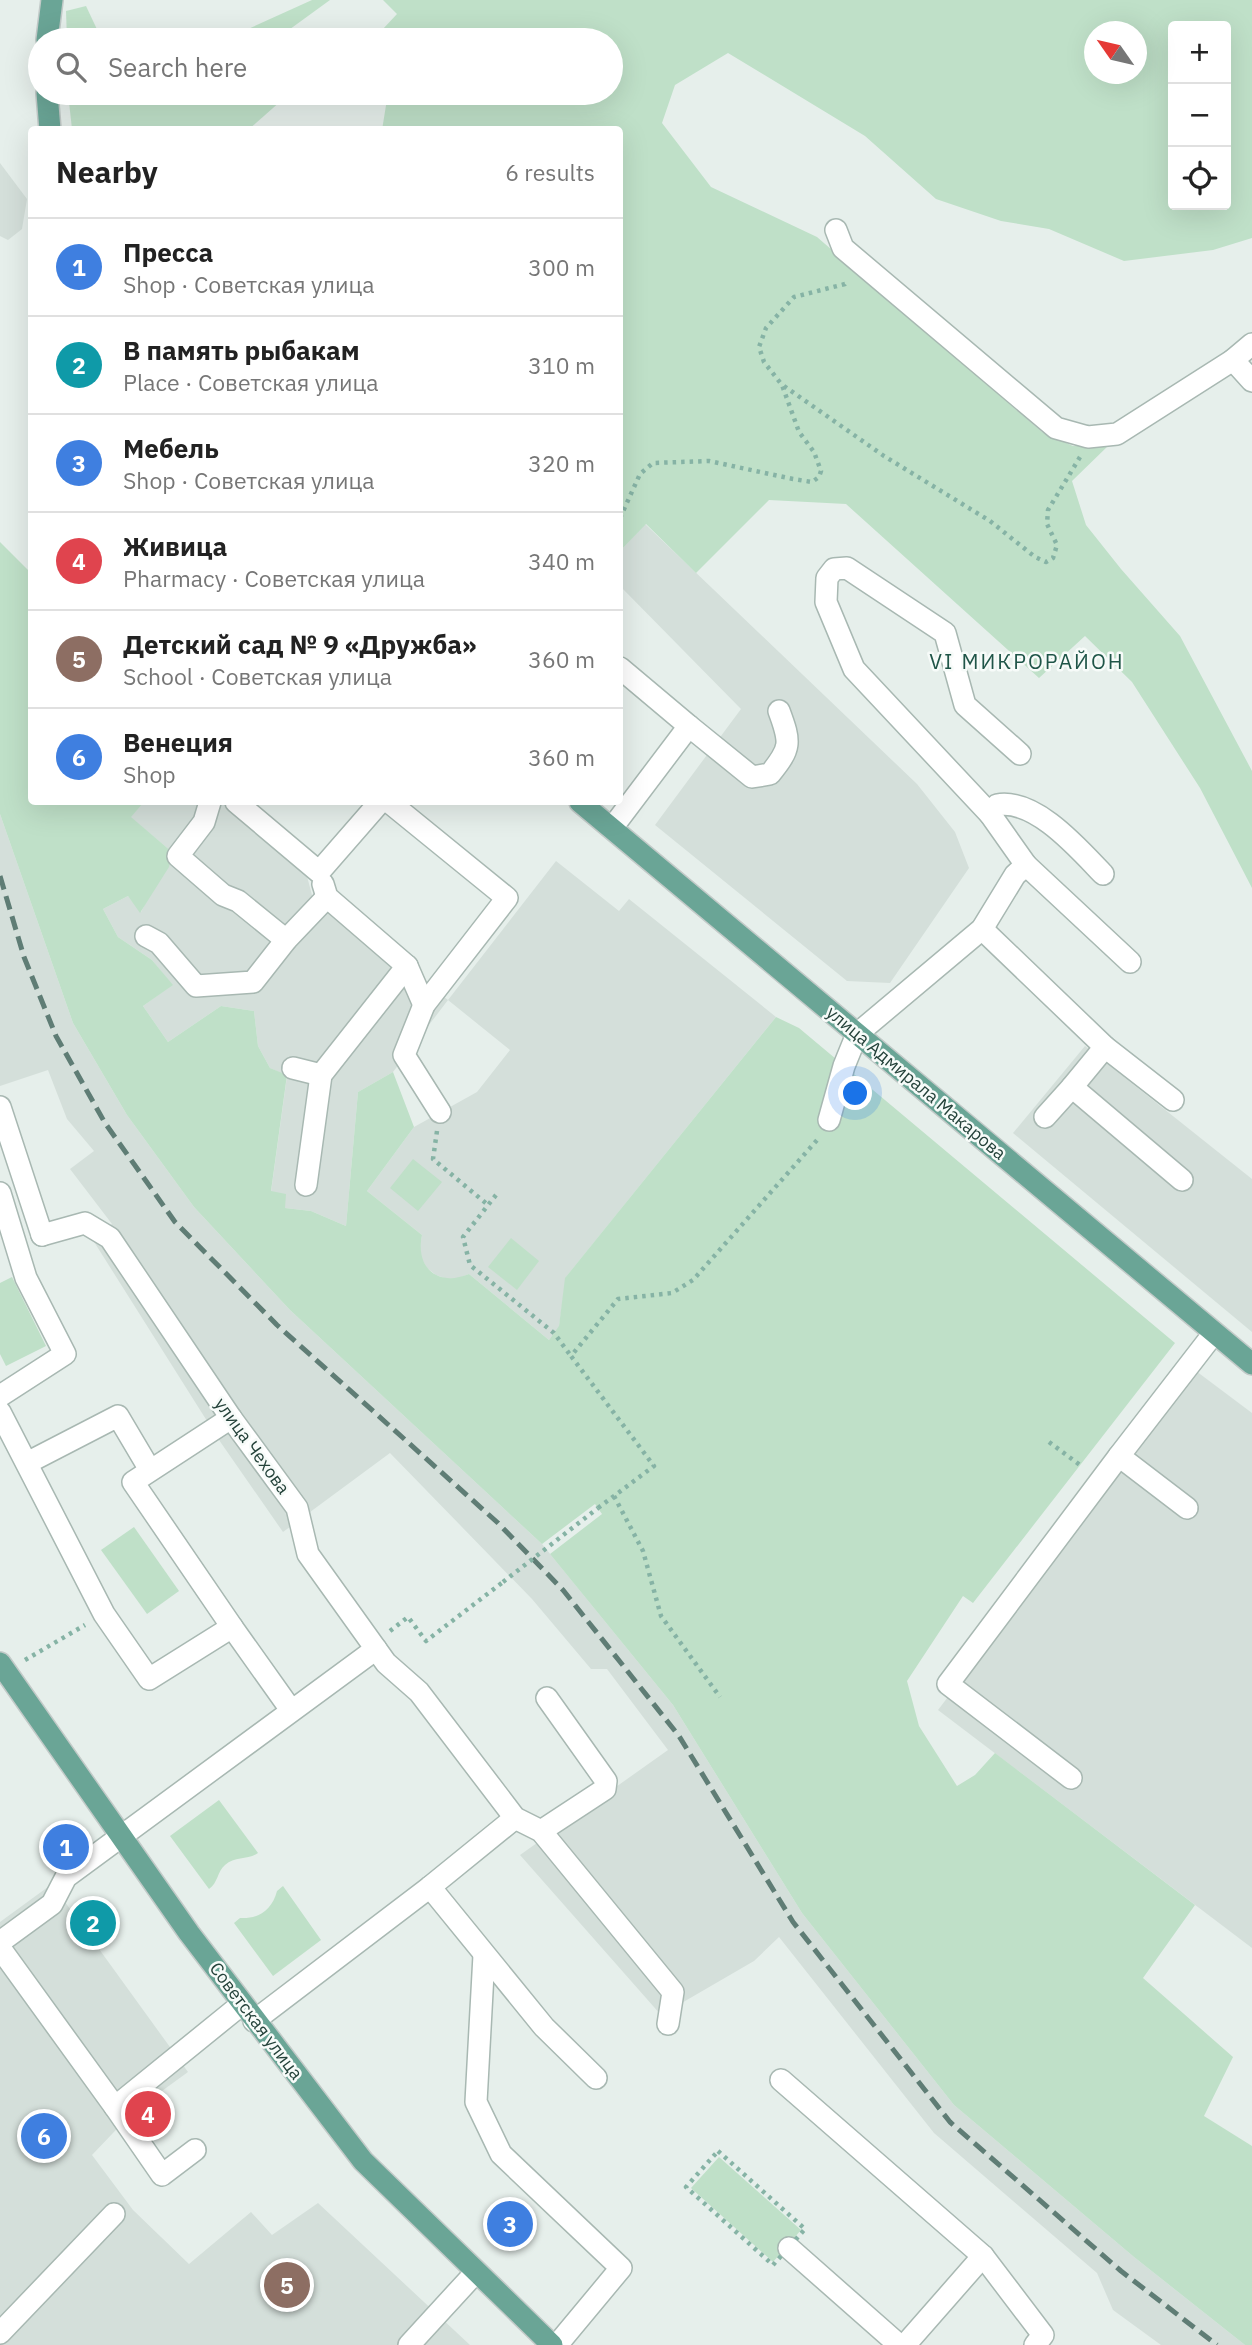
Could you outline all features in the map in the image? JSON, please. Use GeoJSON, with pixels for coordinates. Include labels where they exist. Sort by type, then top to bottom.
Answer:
{"type":"FeatureCollection","features":[{"type":"Feature","properties":{"kind":"main road"},"geometry":{"type":"LineString","coordinates":[[48,28],[52,0]]}},
{"type":"Feature","properties":{"kind":"main road"},"geometry":{"type":"LineString","coordinates":[[48,105],[50,126]]}},
{"type":"Feature","properties":{"kind":"main road","name":"улица Адмирала Макарова"},"geometry":{"type":"LineString","coordinates":[[584,805],[1252,1364]]}},
{"type":"Feature","properties":{"kind":"main road","name":"Советская улица"},"geometry":{"type":"LineString","coordinates":[[0,1663],[248,2012],[363,2161],[555,2345]]}},
{"type":"Feature","properties":{"kind":"street"},"geometry":{"type":"LineString","coordinates":[[836,230],[843,248],[1056,428],[1088,437],[1116,434],[1233,360],[1252,344]]}},
{"type":"Feature","properties":{"kind":"street"},"geometry":{"type":"LineString","coordinates":[[1233,360],[1252,381]]}},
{"type":"Feature","properties":{"kind":"street"},"geometry":{"type":"LineString","coordinates":[[1020,754],[965,705],[945,633],[847,569],[834,569],[827,578],[826,602],[854,669],[990,814],[1026,865],[1130,962]]}},
{"type":"Feature","properties":{"kind":"street"},"geometry":{"type":"LineString","coordinates":[[623,670],[752,776],[770,774],[786,755],[788,735],[779,711]]}},
{"type":"Feature","properties":{"kind":"street"},"geometry":{"type":"LineString","coordinates":[[612,828],[690,726]]}},
{"type":"Feature","properties":{"kind":"street"},"geometry":{"type":"LineString","coordinates":[[990,814],[997,805],[1010,803],[1056,826],[1103,874]]}},
{"type":"Feature","properties":{"kind":"street"},"geometry":{"type":"LineString","coordinates":[[209,805],[204,821],[178,856],[223,895],[238,901],[286,940]]}},
{"type":"Feature","properties":{"kind":"street"},"geometry":{"type":"LineString","coordinates":[[240,805],[319,872],[327,897],[407,966],[424,1005]]}},
{"type":"Feature","properties":{"kind":"street"},"geometry":{"type":"LineString","coordinates":[[319,872],[377,805]]}},
{"type":"Feature","properties":{"kind":"street"},"geometry":{"type":"LineString","coordinates":[[393,805],[507,898],[424,1005],[404,1055],[440,1112]]}},
{"type":"Feature","properties":{"kind":"street"},"geometry":{"type":"LineString","coordinates":[[829,1120],[844,1066],[857,1034],[982,929],[1015,875],[1026,865]]}},
{"type":"Feature","properties":{"kind":"street"},"geometry":{"type":"LineString","coordinates":[[146,936],[159,943],[196,986],[253,982],[286,940],[327,897]]}},
{"type":"Feature","properties":{"kind":"street"},"geometry":{"type":"LineString","coordinates":[[982,929],[1105,1047],[1173,1100]]}},
{"type":"Feature","properties":{"kind":"street"},"geometry":{"type":"LineString","coordinates":[[306,1185],[321,1075],[407,966]]}},
{"type":"Feature","properties":{"kind":"street"},"geometry":{"type":"LineString","coordinates":[[1045,1117],[1105,1047]]}},
{"type":"Feature","properties":{"kind":"street"},"geometry":{"type":"LineString","coordinates":[[293,1068],[321,1075]]}},
{"type":"Feature","properties":{"kind":"street"},"geometry":{"type":"LineString","coordinates":[[1072,1087],[1182,1180]]}},
{"type":"Feature","properties":{"kind":"street"},"geometry":{"type":"LineString","coordinates":[[0,1107],[42,1235],[26,1278]]}},
{"type":"Feature","properties":{"kind":"street"},"geometry":{"type":"LineString","coordinates":[[0,1193],[26,1278],[65,1354],[0,1396]]}},
{"type":"Feature","properties":{"kind":"street","name":"улица Чехова"},"geometry":{"type":"LineString","coordinates":[[42,1235],[85,1223],[110,1238],[231,1418],[297,1508],[308,1554],[386,1663],[419,1692],[515,1818]]}},
{"type":"Feature","properties":{"kind":"street"},"geometry":{"type":"LineString","coordinates":[[1071,1778],[947,1684],[1214,1333]]}},
{"type":"Feature","properties":{"kind":"street"},"geometry":{"type":"LineString","coordinates":[[0,1412],[104,1614],[149,1679],[232,1627]]}},
{"type":"Feature","properties":{"kind":"street"},"geometry":{"type":"LineString","coordinates":[[27,1463],[118,1416],[150,1470]]}},
{"type":"Feature","properties":{"kind":"street"},"geometry":{"type":"LineString","coordinates":[[231,1418],[133,1482],[291,1710]]}},
{"type":"Feature","properties":{"kind":"street"},"geometry":{"type":"LineString","coordinates":[[1119,1456],[1187,1508]]}},
{"type":"Feature","properties":{"kind":"street"},"geometry":{"type":"LineString","coordinates":[[0,1942],[52,1903],[66,1877],[376,1649]]}},
{"type":"Feature","properties":{"kind":"street"},"geometry":{"type":"LineString","coordinates":[[541,1831],[605,1789],[607,1781],[547,1698]]}},
{"type":"Feature","properties":{"kind":"street"},"geometry":{"type":"LineString","coordinates":[[115,2107],[430,1887],[515,1818],[541,1831],[673,1992],[668,2024]]}},
{"type":"Feature","properties":{"kind":"street"},"geometry":{"type":"LineString","coordinates":[[430,1887],[544,2027],[596,2078]]}},
{"type":"Feature","properties":{"kind":"street"},"geometry":{"type":"LineString","coordinates":[[0,1948],[162,2175],[195,2150]]}},
{"type":"Feature","properties":{"kind":"street"},"geometry":{"type":"LineString","coordinates":[[484,1955],[476,2102],[501,2154],[621,2268],[555,2345]]}},
{"type":"Feature","properties":{"kind":"street"},"geometry":{"type":"LineString","coordinates":[[781,2080],[983,2256],[1043,2335],[1035,2345]]}},
{"type":"Feature","properties":{"kind":"street"},"geometry":{"type":"LineString","coordinates":[[0,2333],[114,2214]]}},
{"type":"Feature","properties":{"kind":"street"},"geometry":{"type":"LineString","coordinates":[[789,2248],[899,2345]]}},
{"type":"Feature","properties":{"kind":"street"},"geometry":{"type":"LineString","coordinates":[[905,2345],[983,2256]]}},
{"type":"Feature","properties":{"kind":"street"},"geometry":{"type":"LineString","coordinates":[[410,2345],[476,2272]]}},
{"type":"Feature","properties":{"kind":"path"},"geometry":{"type":"LineString","coordinates":[[855,258],[853,274],[845,284],[794,297],[766,328],[759,347],[764,362],[782,385],[884,456],[990,521],[1046,562],[1053,558],[1057,545],[1047,524],[1048,510],[1082,453],[1088,437]]}},
{"type":"Feature","properties":{"kind":"path"},"geometry":{"type":"LineString","coordinates":[[623,511],[640,474],[653,463],[709,461],[812,482],[819,477],[821,471],[814,452],[799,432],[782,385]]}},
{"type":"Feature","properties":{"kind":"path"},"geometry":{"type":"LineString","coordinates":[[440,1112],[433,1159],[488,1205]]}},
{"type":"Feature","properties":{"kind":"path"},"geometry":{"type":"LineString","coordinates":[[571,1356],[618,1299],[672,1293],[693,1280],[820,1136],[829,1120]]}},
{"type":"Feature","properties":{"kind":"path"},"geometry":{"type":"LineString","coordinates":[[397,1625],[408,1617],[426,1641],[654,1466],[554,1334],[470,1265],[463,1237],[496,1195]]}},
{"type":"Feature","properties":{"kind":"path"},"geometry":{"type":"LineString","coordinates":[[1049,1442],[1080,1465]]}},
{"type":"Feature","properties":{"kind":"path"},"geometry":{"type":"LineString","coordinates":[[614,1496],[643,1552],[661,1616],[719,1697]]}},
{"type":"Feature","properties":{"kind":"path"},"geometry":{"type":"LineString","coordinates":[[25,1660],[104,1614]]}},
{"type":"Feature","properties":{"kind":"path"},"geometry":{"type":"LineString","coordinates":[[718,2151],[805,2230],[789,2248],[772,2265],[686,2187],[718,2151]]}},
{"type":"Feature","properties":{"kind":"shaded area"},"geometry":{"type":"Polygon","coordinates":[[[0,163],[27,199],[22,229],[8,240],[0,236],[0,163]]]}},
{"type":"Feature","properties":{"kind":"shaded area"},"geometry":{"type":"Polygon","coordinates":[[[645,524],[917,784],[955,832],[969,868],[890,983],[847,981],[655,825],[741,709],[623,589],[623,548],[645,524]]]}},
{"type":"Feature","properties":{"kind":"shaded area"},"geometry":{"type":"Polygon","coordinates":[[[141,805],[230,805],[305,869],[312,895],[448,1000],[393,1072],[358,1092],[346,1226],[311,1211],[285,1208],[271,1192],[287,1076],[270,1068],[258,1046],[254,1011],[221,1006],[168,1042],[143,1006],[172,985],[152,960],[118,937],[103,909],[128,896],[141,912],[172,852],[130,817],[141,805]]]}},
{"type":"Feature","properties":{"kind":"shaded area"},"geometry":{"type":"Polygon","coordinates":[[[0,814],[73,1023],[127,1115],[194,1207],[290,1310],[542,1544],[673,1705],[802,1913],[954,2105],[1134,2257],[1245,2345],[1161,2345],[1113,2310],[1097,2273],[934,2133],[779,1937],[754,1961],[661,2015],[520,1855],[668,1750],[607,1669],[591,1669],[532,1599],[390,1453],[283,1532],[219,1440],[91,1237],[112,1224],[70,1169],[94,1151],[67,1119],[48,1070],[0,1086],[0,814]]]}},
{"type":"Feature","properties":{"kind":"shaded area"},"geometry":{"type":"Polygon","coordinates":[[[556,861],[619,911],[629,899],[776,1017],[566,1277],[559,1327],[549,1340],[469,1274],[447,1279],[427,1268],[421,1258],[422,1235],[367,1191],[414,1127],[477,1092],[510,1050],[448,1000],[556,861]]]}},
{"type":"Feature","properties":{"kind":"shaded area"},"geometry":{"type":"Polygon","coordinates":[[[1085,1046],[1252,1179],[1252,1332],[1013,1133],[1085,1046]]]}},
{"type":"Feature","properties":{"kind":"shaded area"},"geometry":{"type":"Polygon","coordinates":[[[1196,1371],[1252,1413],[1252,1948],[938,1710],[1196,1371]]]}},
{"type":"Feature","properties":{"kind":"shaded area"},"geometry":{"type":"Polygon","coordinates":[[[52,1884],[188,2072],[133,2112],[92,2155],[133,2210],[189,2264],[251,2212],[272,2235],[318,2203],[470,2345],[0,2345],[0,1922],[52,1884]]]}},
{"type":"Feature","properties":{"kind":"green space"},"geometry":{"type":"Polygon","coordinates":[[[312,0],[330,0],[292,28],[250,28],[312,0]]]}},
{"type":"Feature","properties":{"kind":"green space"},"geometry":{"type":"Polygon","coordinates":[[[383,0],[1252,0],[1252,238],[1213,250],[1124,261],[1049,229],[1001,221],[936,199],[865,136],[728,53],[675,85],[662,123],[711,187],[817,237],[1042,432],[1073,446],[1109,445],[1072,481],[1086,525],[1180,636],[1252,771],[1252,888],[1200,788],[1132,682],[1085,636],[1039,678],[846,504],[769,500],[696,573],[646,524],[623,548],[623,126],[383,126],[386,105],[623,105],[623,28],[384,28],[397,14],[383,0]]]}},
{"type":"Feature","properties":{"kind":"green space"},"geometry":{"type":"Polygon","coordinates":[[[86,6],[96,28],[67,28],[66,11],[86,6]]]}},
{"type":"Feature","properties":{"kind":"green space"},"geometry":{"type":"Polygon","coordinates":[[[69,105],[276,105],[253,126],[72,126],[69,105]]]}},
{"type":"Feature","properties":{"kind":"green space"},"geometry":{"type":"Polygon","coordinates":[[[0,542],[28,570],[28,805],[141,805],[131,817],[172,852],[169,867],[140,913],[128,896],[103,909],[118,937],[152,960],[173,985],[143,1006],[168,1042],[221,1006],[254,1011],[258,1046],[270,1068],[287,1075],[271,1191],[286,1194],[285,1208],[311,1211],[346,1226],[358,1092],[393,1072],[414,1127],[367,1191],[422,1235],[422,1257],[431,1272],[448,1278],[469,1274],[549,1340],[559,1326],[565,1278],[776,1017],[799,1028],[1175,1343],[973,1603],[963,1596],[907,1681],[919,1726],[957,1786],[975,1775],[995,1753],[1195,1905],[1143,1978],[1233,2057],[1204,2116],[1252,2146],[1252,2345],[1245,2345],[1134,2257],[954,2105],[802,1913],[673,1705],[550,1554],[602,1514],[595,1504],[542,1544],[290,1310],[194,1207],[127,1115],[73,1023],[0,814],[0,542]]]}},
{"type":"Feature","properties":{"kind":"green space"},"geometry":{"type":"Polygon","coordinates":[[[413,1159],[442,1182],[418,1211],[390,1188],[413,1159]]]}},
{"type":"Feature","properties":{"kind":"green space"},"geometry":{"type":"Polygon","coordinates":[[[511,1238],[539,1261],[517,1290],[488,1267],[511,1238]]]}},
{"type":"Feature","properties":{"kind":"green space"},"geometry":{"type":"Polygon","coordinates":[[[12,1277],[46,1346],[6,1366],[0,1354],[0,1283],[12,1277]]]}},
{"type":"Feature","properties":{"kind":"green space"},"geometry":{"type":"Polygon","coordinates":[[[134,1527],[179,1591],[147,1614],[101,1550],[134,1527]]]}},
{"type":"Feature","properties":{"kind":"green space"},"geometry":{"type":"Polygon","coordinates":[[[219,1800],[258,1853],[225,1865],[209,1889],[170,1836],[219,1800]]]}},
{"type":"Feature","properties":{"kind":"green space"},"geometry":{"type":"Polygon","coordinates":[[[283,1886],[321,1940],[273,1976],[234,1923],[240,1918],[253,1917],[264,1912],[283,1886]]]}},
{"type":"Feature","properties":{"kind":"green space"},"geometry":{"type":"Polygon","coordinates":[[[719,2157],[801,2230],[773,2262],[691,2188],[719,2157]]]}},
{"type":"Feature","properties":{"kind":"railway"},"geometry":{"type":"LineString","coordinates":[[0,876],[24,957],[56,1036],[105,1123],[175,1222],[277,1325],[498,1523],[563,1590],[679,1736],[793,1922],[950,2122],[1121,2271],[1217,2345]]}},
{"type":"Feature","properties":{"kind":"place","name":"Пресса"},"geometry":{"type":"Point","coordinates":[66,1847]}},
{"type":"Feature","properties":{"kind":"place","name":"В память рыбакам"},"geometry":{"type":"Point","coordinates":[93,1923]}},
{"type":"Feature","properties":{"kind":"place","name":"Живица"},"geometry":{"type":"Point","coordinates":[148,2114]}},
{"type":"Feature","properties":{"kind":"place","name":"Венеция"},"geometry":{"type":"Point","coordinates":[44,2136]}},
{"type":"Feature","properties":{"kind":"place","name":"Мебель"},"geometry":{"type":"Point","coordinates":[510,2224]}},
{"type":"Feature","properties":{"kind":"place","name":"Детский сад № 9 «Дружба»"},"geometry":{"type":"Point","coordinates":[287,2285]}},
{"type":"Feature","properties":{"kind":"district","name":"VI МИКРОРАЙОН"},"geometry":{"type":"Point","coordinates":[1027,662]}}]}
